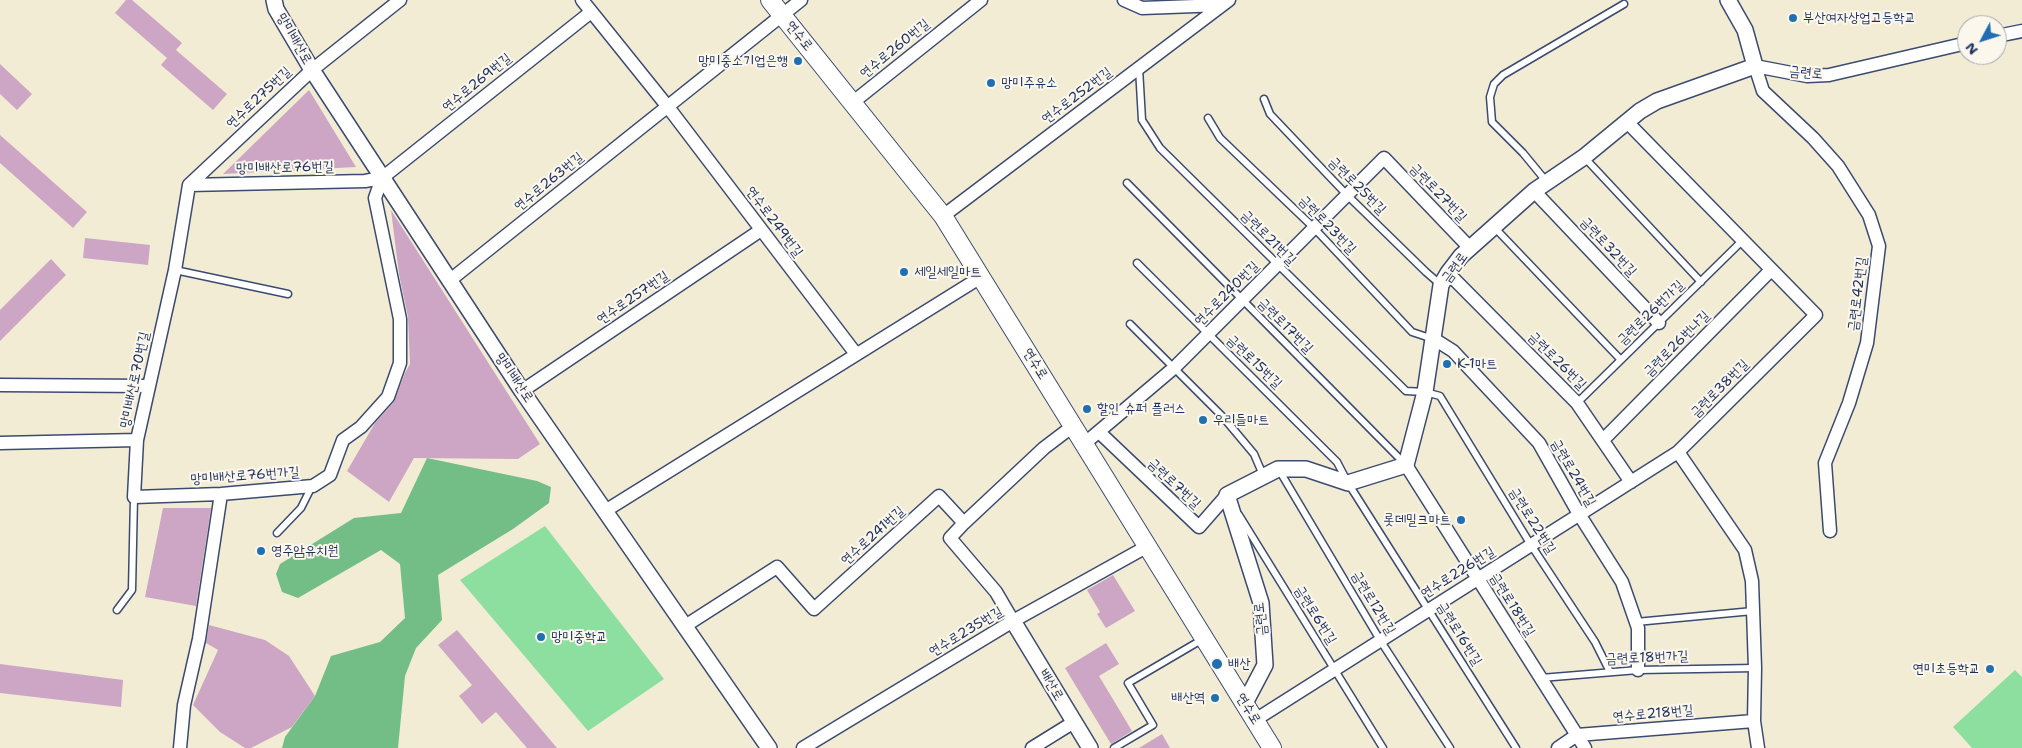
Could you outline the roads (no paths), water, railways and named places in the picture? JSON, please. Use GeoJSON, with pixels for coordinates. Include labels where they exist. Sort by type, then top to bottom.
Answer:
{"type":"FeatureCollection","features":[{"type":"Feature","properties":{"kind":"main road","name":"연수로"},"geometry":{"type":"LineString","coordinates":[[770,0],[943,216],[1255,720],[1266,746]]}},
{"type":"Feature","properties":{"kind":"street","name":"망미배산로"},"geometry":{"type":"LineString","coordinates":[[274,0],[276,9],[312,70],[522,391],[769,748]]}},
{"type":"Feature","properties":{"kind":"street","name":"연수로275번길"},"geometry":{"type":"LineString","coordinates":[[189,185],[312,70],[400,0]]}},
{"type":"Feature","properties":{"kind":"street"},"geometry":{"type":"LineString","coordinates":[[582,0],[668,107]]}},
{"type":"Feature","properties":{"kind":"street","name":"연수로263번길"},"geometry":{"type":"LineString","coordinates":[[450,281],[801,0]]}},
{"type":"Feature","properties":{"kind":"street","name":"연수로260번길"},"geometry":{"type":"LineString","coordinates":[[852,103],[981,0]]}},
{"type":"Feature","properties":{"kind":"street"},"geometry":{"type":"LineString","coordinates":[[1124,0],[1142,8],[1226,3]]}},
{"type":"Feature","properties":{"kind":"street"},"geometry":{"type":"LineString","coordinates":[[1728,0],[1745,30],[1755,66]]}},
{"type":"Feature","properties":{"kind":"street","name":"연수로252번길"},"geometry":{"type":"LineString","coordinates":[[943,216],[1226,3]]}},
{"type":"Feature","properties":{"kind":"street","name":"연수로269번길"},"geometry":{"type":"LineString","coordinates":[[382,178],[591,12]]}},
{"type":"Feature","properties":{"kind":"street"},"geometry":{"type":"LineString","coordinates":[[2007,34],[2022,31]]}},
{"type":"Feature","properties":{"kind":"street","name":"금련로"},"geometry":{"type":"LineString","coordinates":[[1406,465],[1425,392],[1445,279],[1461,256],[1534,191],[1584,157],[1640,110],[1657,101],[1755,66],[1807,76],[1829,75],[1957,45]]}},
{"type":"Feature","properties":{"kind":"street","name":"금련로42번길"},"geometry":{"type":"LineString","coordinates":[[1755,66],[1763,90],[1813,138],[1838,166],[1870,215],[1879,246],[1867,343],[1849,403],[1825,463],[1830,531]]}},
{"type":"Feature","properties":{"kind":"street","name":"연수로249번길"},"geometry":{"type":"LineString","coordinates":[[668,107],[856,354]]}},
{"type":"Feature","properties":{"kind":"street","name":"금련로38번길"},"geometry":{"type":"LineString","coordinates":[[1626,121],[1816,315],[1678,452]]}},
{"type":"Feature","properties":{"kind":"street","name":"연수로240번길"},"geometry":{"type":"LineString","coordinates":[[1084,444],[1175,367],[1384,158]]}},
{"type":"Feature","properties":{"kind":"street","name":"금련로27번길"},"geometry":{"type":"LineString","coordinates":[[1384,158],[1470,248]]}},
{"type":"Feature","properties":{"kind":"street","name":"망미배산로76번길"},"geometry":{"type":"LineString","coordinates":[[189,185],[366,181],[382,178]]}},
{"type":"Feature","properties":{"kind":"street","name":"망미배산로76번가길"},"geometry":{"type":"LineString","coordinates":[[134,497],[220,494],[313,486],[330,475],[343,440],[361,427],[388,397],[400,363],[400,319],[375,198],[382,178]]}},
{"type":"Feature","properties":{"kind":"street","name":"망미배산로70번길"},"geometry":{"type":"LineString","coordinates":[[134,497],[137,440],[175,270],[189,185]]}},
{"type":"Feature","properties":{"kind":"street","name":"금련로32번길"},"geometry":{"type":"LineString","coordinates":[[1534,191],[1659,323]]}},
{"type":"Feature","properties":{"kind":"street","name":"연수로257번길"},"geometry":{"type":"LineString","coordinates":[[522,391],[761,230]]}},
{"type":"Feature","properties":{"kind":"street","name":"금련로26번나길"},"geometry":{"type":"LineString","coordinates":[[1604,439],[1771,270]]}},
{"type":"Feature","properties":{"kind":"street"},"geometry":{"type":"LineString","coordinates":[[605,512],[981,277]]}},
{"type":"Feature","properties":{"kind":"street","name":"금련로26번길"},"geometry":{"type":"LineString","coordinates":[[1445,279],[1577,403],[1604,439],[1631,482]]}},
{"type":"Feature","properties":{"kind":"street","name":"금련로24번길"},"geometry":{"type":"LineString","coordinates":[[1434,339],[1453,351],[1539,443],[1579,514],[1622,582],[1638,628],[1638,670]]}},
{"type":"Feature","properties":{"kind":"street"},"geometry":{"type":"LineString","coordinates":[[0,385],[149,386]]}},
{"type":"Feature","properties":{"kind":"street"},"geometry":{"type":"LineString","coordinates":[[1013,621],[996,592],[950,538],[1044,448],[1073,426]]}},
{"type":"Feature","properties":{"kind":"street","name":"금련로7번길"},"geometry":{"type":"LineString","coordinates":[[1099,432],[1199,527],[1227,495]]}},
{"type":"Feature","properties":{"kind":"street"},"geometry":{"type":"LineString","coordinates":[[0,443],[137,440]]}},
{"type":"Feature","properties":{"kind":"street"},"geometry":{"type":"LineString","coordinates":[[1678,452],[1745,550],[1752,581],[1755,668],[1754,722],[1758,748]]}},
{"type":"Feature","properties":{"kind":"street","name":"연수로226번길"},"geometry":{"type":"LineString","coordinates":[[1255,720],[1678,452]]}},
{"type":"Feature","properties":{"kind":"street"},"geometry":{"type":"LineString","coordinates":[[1227,495],[1278,469],[1306,468],[1348,484],[1406,465]]}},
{"type":"Feature","properties":{"kind":"street","name":"금련로18번길"},"geometry":{"type":"LineString","coordinates":[[1406,465],[1585,748]]}},
{"type":"Feature","properties":{"kind":"street"},"geometry":{"type":"LineString","coordinates":[[180,748],[184,705],[199,639],[220,494]]}},
{"type":"Feature","properties":{"kind":"street","name":"금련로"},"geometry":{"type":"LineString","coordinates":[[1227,495],[1261,603],[1265,665],[1244,703]]}},
{"type":"Feature","properties":{"kind":"street","name":"연수로241번길"},"geometry":{"type":"LineString","coordinates":[[685,626],[777,567],[814,609],[939,496],[964,523]]}},
{"type":"Feature","properties":{"kind":"street","name":"연수로235번길"},"geometry":{"type":"LineString","coordinates":[[802,748],[1013,621],[1148,546]]}},
{"type":"Feature","properties":{"kind":"street","name":"배산로"},"geometry":{"type":"LineString","coordinates":[[1013,621],[1090,748]]}},
{"type":"Feature","properties":{"kind":"street"},"geometry":{"type":"LineString","coordinates":[[1032,748],[1074,722]]}},
{"type":"Feature","properties":{"kind":"street","name":"연수로218번길"},"geometry":{"type":"LineString","coordinates":[[1558,748],[1577,736],[1754,722]]}},
{"type":"Feature","properties":{"kind":"lane"},"geometry":{"type":"LineString","coordinates":[[1547,182],[1523,153],[1492,122],[1490,97],[1494,84],[1503,74],[1624,4]]}},
{"type":"Feature","properties":{"kind":"lane","name":"금련로21번길"},"geometry":{"type":"LineString","coordinates":[[1139,68],[1142,120],[1160,148],[1406,391],[1425,392]]}},
{"type":"Feature","properties":{"kind":"lane","name":"금련로25번길"},"geometry":{"type":"LineString","coordinates":[[1264,99],[1270,114],[1347,195],[1426,272],[1445,279]]}},
{"type":"Feature","properties":{"kind":"lane","name":"금련로23번길"},"geometry":{"type":"LineString","coordinates":[[1208,118],[1220,138],[1314,228],[1412,332],[1434,339]]}},
{"type":"Feature","properties":{"kind":"lane"},"geometry":{"type":"LineString","coordinates":[[1584,157],[1701,282]]}},
{"type":"Feature","properties":{"kind":"lane","name":"금련로17번길"},"geometry":{"type":"LineString","coordinates":[[1127,183],[1406,465]]}},
{"type":"Feature","properties":{"kind":"lane"},"geometry":{"type":"LineString","coordinates":[[1494,227],[1621,360]]}},
{"type":"Feature","properties":{"kind":"lane","name":"금련로26번가길"},"geometry":{"type":"LineString","coordinates":[[1577,403],[1743,240]]}},
{"type":"Feature","properties":{"kind":"lane","name":"금련로15번길"},"geometry":{"type":"LineString","coordinates":[[1137,263],[1208,335],[1318,441],[1337,462],[1348,484]]}},
{"type":"Feature","properties":{"kind":"lane"},"geometry":{"type":"LineString","coordinates":[[175,270],[288,294]]}},
{"type":"Feature","properties":{"kind":"lane"},"geometry":{"type":"LineString","coordinates":[[1130,324],[1223,417],[1254,454],[1263,476]]}},
{"type":"Feature","properties":{"kind":"lane","name":"금련로22번길"},"geometry":{"type":"LineString","coordinates":[[1425,392],[1440,396],[1532,545],[1595,642],[1610,672]]}},
{"type":"Feature","properties":{"kind":"lane","name":"금련로12번길"},"geometry":{"type":"LineString","coordinates":[[1278,469],[1380,640],[1450,748]]}},
{"type":"Feature","properties":{"kind":"lane","name":"금련로16번길"},"geometry":{"type":"LineString","coordinates":[[1348,484],[1516,748]]}},
{"type":"Feature","properties":{"kind":"lane"},"geometry":{"type":"LineString","coordinates":[[277,533],[301,508],[313,486]]}},
{"type":"Feature","properties":{"kind":"lane","name":"금련로6번길"},"geometry":{"type":"LineString","coordinates":[[1227,495],[1383,748]]}},
{"type":"Feature","properties":{"kind":"lane"},"geometry":{"type":"LineString","coordinates":[[117,610],[132,590],[134,497]]}},
{"type":"Feature","properties":{"kind":"lane"},"geometry":{"type":"LineString","coordinates":[[1636,622],[1753,611]]}},
{"type":"Feature","properties":{"kind":"lane"},"geometry":{"type":"LineString","coordinates":[[1114,748],[1153,725],[1128,684],[1204,638]]}},
{"type":"Feature","properties":{"kind":"lane","name":"금련로18번가길"},"geometry":{"type":"LineString","coordinates":[[1541,678],[1638,670],[1755,668]]}},
{"type":"Feature","properties":{"kind":"place","name":"부산여자상업고등학교"},"geometry":{"type":"Point","coordinates":[1793,18]}},
{"type":"Feature","properties":{"kind":"place","name":"망미중소기업은행"},"geometry":{"type":"Point","coordinates":[798,61]}},
{"type":"Feature","properties":{"kind":"place","name":"망미주유소"},"geometry":{"type":"Point","coordinates":[991,83]}},
{"type":"Feature","properties":{"kind":"place","name":"세일세일마트"},"geometry":{"type":"Point","coordinates":[904,272]}},
{"type":"Feature","properties":{"kind":"place","name":"K-1마트"},"geometry":{"type":"Point","coordinates":[1447,364]}},
{"type":"Feature","properties":{"kind":"place","name":"할인 슈퍼 플러스"},"geometry":{"type":"Point","coordinates":[1087,409]}},
{"type":"Feature","properties":{"kind":"place","name":"우리들마트"},"geometry":{"type":"Point","coordinates":[1203,420]}},
{"type":"Feature","properties":{"kind":"place","name":"롯데밀크마트"},"geometry":{"type":"Point","coordinates":[1461,520]}},
{"type":"Feature","properties":{"kind":"place","name":"영주암유치원"},"geometry":{"type":"Point","coordinates":[261,551]}},
{"type":"Feature","properties":{"kind":"place","name":"망미중학교"},"geometry":{"type":"Point","coordinates":[541,637]}},
{"type":"Feature","properties":{"kind":"place","name":"배산"},"geometry":{"type":"Point","coordinates":[1217,664]}},
{"type":"Feature","properties":{"kind":"place","name":"연미초등학교"},"geometry":{"type":"Point","coordinates":[1990,669]}},
{"type":"Feature","properties":{"kind":"place","name":"배산역"},"geometry":{"type":"Point","coordinates":[1215,698]}}]}
